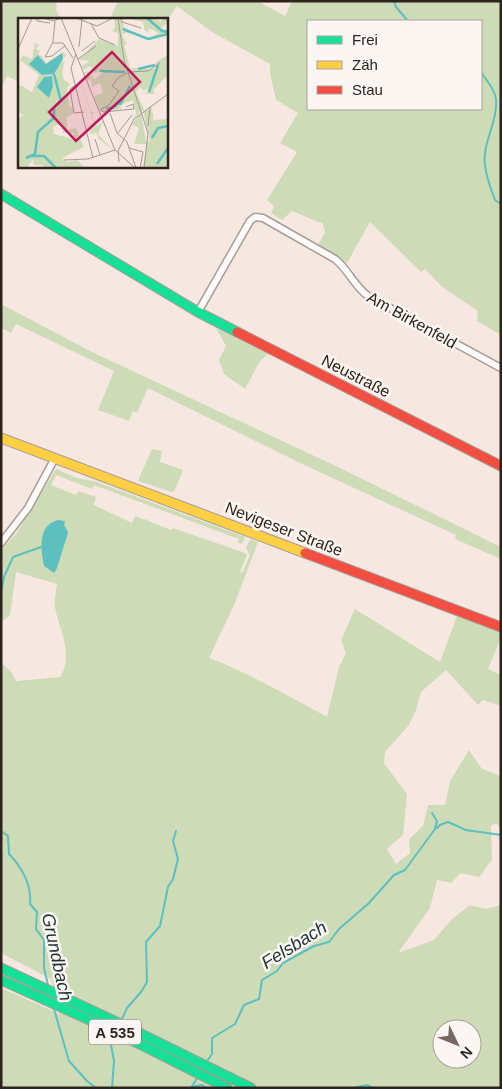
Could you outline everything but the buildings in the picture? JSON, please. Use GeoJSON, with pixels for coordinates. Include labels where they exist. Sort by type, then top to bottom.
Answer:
{"type":"FeatureCollection","features":[{"type":"Feature","properties":{"kind":"main road","name":"Neustraße"},"geometry":{"type":"LineString","coordinates":[[1,194],[198,312],[501,466]]}},
{"type":"Feature","properties":{"kind":"main road","name":"Nevigeser Straße"},"geometry":{"type":"LineString","coordinates":[[1,438],[501,627]]}},
{"type":"Feature","properties":{"kind":"main road"},"geometry":{"type":"LineString","coordinates":[[1,961],[33,976],[45,988]]}},
{"type":"Feature","properties":{"kind":"main road","name":"A 535"},"geometry":{"type":"LineString","coordinates":[[1,968],[123,1024],[251,1088]]}},
{"type":"Feature","properties":{"kind":"main road","name":"A 535"},"geometry":{"type":"LineString","coordinates":[[1,980],[114,1032],[227,1088]]}},
{"type":"Feature","properties":{"kind":"street","name":"Am Birkenfeld"},"geometry":{"type":"LineString","coordinates":[[198,312],[239,240],[255,217],[271,221],[334,258],[358,288],[368,296],[501,368]]}},
{"type":"Feature","properties":{"kind":"street"},"geometry":{"type":"LineString","coordinates":[[1,543],[12,531],[36,494],[55,458]]}},
{"type":"Feature","properties":{"kind":"green space"},"geometry":{"type":"Polygon","coordinates":[[[1,1],[55,1],[57,5],[56,10],[60,18],[18,18],[18,82],[7,76],[1,88],[1,1]]]}},
{"type":"Feature","properties":{"kind":"green space"},"geometry":{"type":"Polygon","coordinates":[[[118,1],[257,1],[285,16],[292,1],[501,1],[501,335],[477,321],[478,311],[442,287],[425,269],[421,272],[370,222],[347,263],[318,245],[325,233],[323,224],[292,211],[282,220],[271,213],[274,206],[267,200],[297,152],[280,143],[298,113],[276,100],[270,64],[212,32],[177,6],[168,19],[110,18],[118,1]]]}},
{"type":"Feature","properties":{"kind":"green space"},"geometry":{"type":"Polygon","coordinates":[[[1,304],[92,352],[338,467],[501,547],[501,559],[455,539],[456,535],[300,463],[148,388],[137,413],[133,411],[129,421],[98,410],[114,371],[16,324],[11,333],[1,328],[1,304]]]}},
{"type":"Feature","properties":{"kind":"green space"},"geometry":{"type":"Polygon","coordinates":[[[216,328],[268,354],[260,361],[245,389],[224,374],[219,360],[226,346],[216,328]]]}},
{"type":"Feature","properties":{"kind":"green space"},"geometry":{"type":"Polygon","coordinates":[[[152,449],[162,451],[160,462],[183,470],[175,490],[172,492],[138,481],[152,449]]]}},
{"type":"Feature","properties":{"kind":"green space"},"geometry":{"type":"Polygon","coordinates":[[[56,469],[77,478],[97,482],[245,537],[242,544],[238,543],[239,539],[94,485],[92,489],[56,475],[51,485],[76,495],[78,491],[96,497],[94,505],[132,523],[135,516],[145,520],[148,519],[148,521],[171,530],[173,528],[245,553],[247,555],[240,572],[242,573],[250,555],[246,548],[250,539],[258,542],[234,605],[209,658],[254,678],[327,717],[339,667],[346,653],[341,640],[355,609],[440,662],[457,616],[501,632],[501,638],[488,669],[501,675],[501,704],[498,705],[483,700],[478,705],[446,670],[421,692],[409,725],[385,752],[384,763],[407,794],[403,835],[387,849],[396,864],[410,853],[409,839],[423,826],[428,805],[445,805],[450,781],[469,750],[482,769],[501,776],[501,830],[497,824],[491,825],[492,860],[479,877],[461,873],[451,883],[437,880],[430,908],[398,953],[434,940],[452,919],[470,905],[486,909],[501,905],[501,1088],[1,1088],[1,988],[60,1014],[51,979],[1,953],[1,662],[12,673],[16,681],[60,677],[66,661],[66,652],[55,608],[57,584],[16,572],[10,615],[1,623],[1,550],[16,534],[56,469]]]}},
{"type":"Feature","properties":{"kind":"water"},"geometry":{"type":"Polygon","coordinates":[[[58,520],[65,521],[64,525],[68,533],[54,573],[44,566],[42,539],[47,527],[58,520]]]}},
{"type":"Feature","properties":{"kind":"waterway"},"geometry":{"type":"LineString","coordinates":[[394,1],[396,7],[407,20]]}},
{"type":"Feature","properties":{"kind":"waterway"},"geometry":{"type":"LineString","coordinates":[[482,73],[492,88],[496,99],[495,116],[486,149],[485,165],[495,200],[501,204]]}},
{"type":"Feature","properties":{"kind":"waterway"},"geometry":{"type":"LineString","coordinates":[[1,593],[4,577],[13,557],[41,547]]}},
{"type":"Feature","properties":{"kind":"waterway","name":"Felsbach"},"geometry":{"type":"LineString","coordinates":[[207,1061],[212,1054],[212,1038],[235,1024],[244,1005],[259,999],[262,980],[277,971],[283,963],[314,946],[329,942],[339,929],[369,903],[394,875],[405,870],[435,829],[437,821],[432,813]]}},
{"type":"Feature","properties":{"kind":"waterway","name":"Felsbach"},"geometry":{"type":"LineString","coordinates":[[437,828],[448,822],[466,830],[501,835]]}},
{"type":"Feature","properties":{"kind":"waterway","name":"Grundbach"},"geometry":{"type":"LineString","coordinates":[[1,831],[8,836],[9,854],[25,877],[28,884],[30,904],[37,912],[36,929],[44,940],[44,968],[48,985]]}},
{"type":"Feature","properties":{"kind":"waterway"},"geometry":{"type":"LineString","coordinates":[[122,1019],[127,1008],[147,982],[146,942],[160,926],[168,887],[173,879],[178,859],[173,841],[176,831]]}},
{"type":"Feature","properties":{"kind":"waterway","name":"Grundbach"},"geometry":{"type":"LineString","coordinates":[[54,1009],[69,1061],[96,1088]]}},
{"type":"Feature","properties":{"kind":"waterway"},"geometry":{"type":"LineString","coordinates":[[112,1088],[114,1061],[111,1045],[114,1037]]}},
{"type":"Feature","properties":{"kind":"waterway","name":"Felsbach"},"geometry":{"type":"LineString","coordinates":[[191,1088],[197,1078]]}},
{"type":"Feature","properties":{"kind":"waterway"},"geometry":{"type":"LineString","coordinates":[[191,1087],[202,1085],[207,1088]]}},
{"type":"Feature","properties":{"kind":"waterway"},"geometry":{"type":"LineString","coordinates":[[353,1088],[367,1085],[373,1088]]}},
{"type":"Feature","properties":{"kind":"traffic: fast"},"geometry":{"type":"LineString","coordinates":[[1,194],[198,312],[237,332]]}},
{"type":"Feature","properties":{"kind":"traffic: fast"},"geometry":{"type":"LineString","coordinates":[[1,968],[251,1088]]}},
{"type":"Feature","properties":{"kind":"traffic: fast"},"geometry":{"type":"LineString","coordinates":[[1,980],[114,1031],[227,1088]]}},
{"type":"Feature","properties":{"kind":"traffic: slow"},"geometry":{"type":"LineString","coordinates":[[1,438],[305,553]]}},
{"type":"Feature","properties":{"kind":"traffic: jam"},"geometry":{"type":"LineString","coordinates":[[237,332],[501,466]]}},
{"type":"Feature","properties":{"kind":"traffic: jam"},"geometry":{"type":"LineString","coordinates":[[305,553],[501,627]]}}]}
